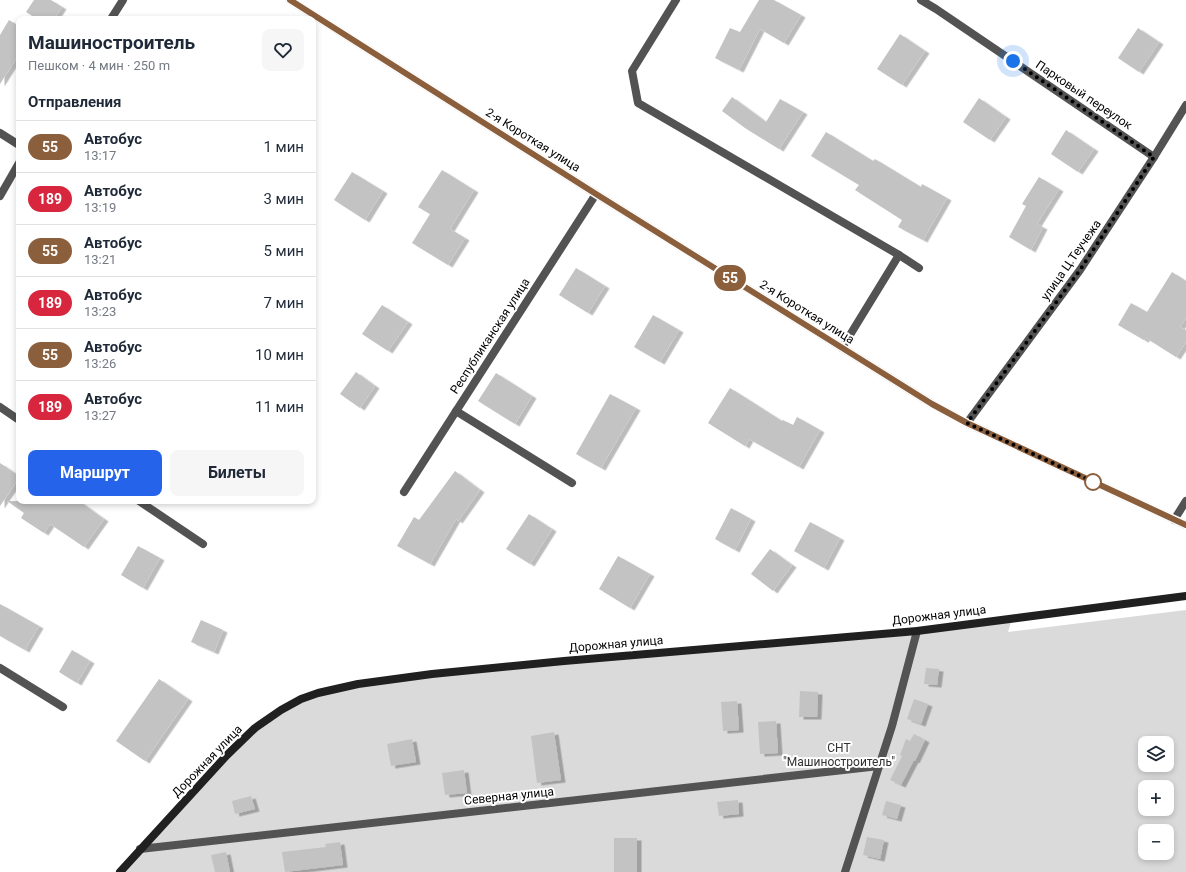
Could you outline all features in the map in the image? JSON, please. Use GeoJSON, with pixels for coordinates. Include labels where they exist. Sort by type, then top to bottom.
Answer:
{"type":"FeatureCollection","features":[{"type":"Feature","properties":{"kind":"street"},"geometry":{"type":"LineString","coordinates":[[113,16],[123,0]]}},
{"type":"Feature","properties":{"kind":"street","name":"2-я Короткая улица"},"geometry":{"type":"LineString","coordinates":[[290,0],[315,16]]}},
{"type":"Feature","properties":{"kind":"street"},"geometry":{"type":"LineString","coordinates":[[676,0],[632,71],[638,103],[919,268]]}},
{"type":"Feature","properties":{"kind":"street","name":"Парковый переулок"},"geometry":{"type":"LineString","coordinates":[[921,0],[1154,157]]}},
{"type":"Feature","properties":{"kind":"street","name":"2-я Короткая улица"},"geometry":{"type":"LineString","coordinates":[[316,16],[932,404],[967,423],[1186,525]]}},
{"type":"Feature","properties":{"kind":"street","name":"улица Ц.Теучежа"},"geometry":{"type":"LineString","coordinates":[[967,423],[1080,270],[1186,105]]}},
{"type":"Feature","properties":{"kind":"street"},"geometry":{"type":"LineString","coordinates":[[0,133],[16,143]]}},
{"type":"Feature","properties":{"kind":"street"},"geometry":{"type":"LineString","coordinates":[[0,196],[16,168]]}},
{"type":"Feature","properties":{"kind":"street","name":"Республиканская улица"},"geometry":{"type":"LineString","coordinates":[[404,492],[596,194]]}},
{"type":"Feature","properties":{"kind":"street"},"geometry":{"type":"LineString","coordinates":[[842,348],[899,255]]}},
{"type":"Feature","properties":{"kind":"street"},"geometry":{"type":"LineString","coordinates":[[0,407],[16,418]]}},
{"type":"Feature","properties":{"kind":"street"},"geometry":{"type":"LineString","coordinates":[[456,411],[572,483]]}},
{"type":"Feature","properties":{"kind":"street"},"geometry":{"type":"LineString","coordinates":[[1174,520],[1186,501]]}},
{"type":"Feature","properties":{"kind":"street"},"geometry":{"type":"LineString","coordinates":[[143,504],[203,544]]}},
{"type":"Feature","properties":{"kind":"street","name":"Дорожная улица"},"geometry":{"type":"LineString","coordinates":[[120,872],[227,755],[255,728],[281,710],[301,699],[318,693],[358,684],[432,674],[564,661],[917,631],[1186,596]]}},
{"type":"Feature","properties":{"kind":"street"},"geometry":{"type":"LineString","coordinates":[[845,872],[892,726],[917,631]]}},
{"type":"Feature","properties":{"kind":"street"},"geometry":{"type":"LineString","coordinates":[[0,668],[63,707]]}},
{"type":"Feature","properties":{"kind":"street","name":"Северная улица"},"geometry":{"type":"LineString","coordinates":[[140,849],[880,766]]}},
{"type":"Feature","properties":{"kind":"green space","name":"СНТ \"Машиностроитель\""},"geometry":{"type":"Polygon","coordinates":[[[1186,610],[1186,872],[120,872],[255,728],[301,699],[358,684],[1012,619],[1008,632],[1186,610]]]}},
{"type":"Feature","properties":{"kind":"building"},"geometry":{"type":"Polygon","coordinates":[[[34,0],[51,0],[62,7],[56,16],[32,16],[26,12],[34,0]]]}},
{"type":"Feature","properties":{"kind":"building"},"geometry":{"type":"Polygon","coordinates":[[[759,0],[774,0],[801,15],[784,43],[760,29],[739,70],[715,58],[730,28],[740,32],[759,0]]]}},
{"type":"Feature","properties":{"kind":"building"},"geometry":{"type":"Polygon","coordinates":[[[9,20],[16,24],[16,59],[0,84],[0,35],[9,20]]]}},
{"type":"Feature","properties":{"kind":"building"},"geometry":{"type":"Polygon","coordinates":[[[1138,28],[1159,42],[1139,72],[1118,58],[1138,28]]]}},
{"type":"Feature","properties":{"kind":"building"},"geometry":{"type":"Polygon","coordinates":[[[900,34],[925,51],[902,85],[877,69],[900,34]]]}},
{"type":"Feature","properties":{"kind":"building"},"geometry":{"type":"Polygon","coordinates":[[[732,97],[766,122],[780,99],[803,112],[779,149],[745,128],[722,111],[732,97]]]}},
{"type":"Feature","properties":{"kind":"building"},"geometry":{"type":"Polygon","coordinates":[[[979,98],[1006,117],[990,140],[963,122],[979,98]]]}},
{"type":"Feature","properties":{"kind":"building"},"geometry":{"type":"Polygon","coordinates":[[[1066,130],[1094,149],[1078,172],[1051,154],[1066,130]]]}},
{"type":"Feature","properties":{"kind":"building"},"geometry":{"type":"Polygon","coordinates":[[[826,132],[873,161],[875,159],[921,187],[922,184],[947,198],[923,240],[898,227],[902,220],[855,190],[859,185],[811,156],[826,132]]]}},
{"type":"Feature","properties":{"kind":"building"},"geometry":{"type":"Polygon","coordinates":[[[442,170],[474,190],[450,229],[465,238],[448,265],[412,243],[430,214],[418,207],[442,170]]]}},
{"type":"Feature","properties":{"kind":"building"},"geometry":{"type":"Polygon","coordinates":[[[352,172],[383,191],[365,220],[334,200],[352,172]]]}},
{"type":"Feature","properties":{"kind":"building"},"geometry":{"type":"Polygon","coordinates":[[[1039,177],[1059,189],[1037,224],[1043,227],[1031,250],[1009,237],[1026,206],[1022,204],[1039,177]]]}},
{"type":"Feature","properties":{"kind":"building"},"geometry":{"type":"Polygon","coordinates":[[[576,268],[605,286],[588,313],[559,295],[576,268]]]}},
{"type":"Feature","properties":{"kind":"building"},"geometry":{"type":"Polygon","coordinates":[[[1172,272],[1186,281],[1186,318],[1180,327],[1186,330],[1186,342],[1176,357],[1146,338],[1144,340],[1118,325],[1131,303],[1147,312],[1172,272]]]}},
{"type":"Feature","properties":{"kind":"building"},"geometry":{"type":"Polygon","coordinates":[[[382,305],[408,322],[388,351],[362,334],[382,305]]]}},
{"type":"Feature","properties":{"kind":"building"},"geometry":{"type":"Polygon","coordinates":[[[653,315],[679,330],[660,362],[634,347],[653,315]]]}},
{"type":"Feature","properties":{"kind":"building"},"geometry":{"type":"Polygon","coordinates":[[[356,372],[375,386],[360,408],[340,394],[356,372]]]}},
{"type":"Feature","properties":{"kind":"building"},"geometry":{"type":"Polygon","coordinates":[[[496,373],[532,396],[515,424],[478,401],[496,373]]]}},
{"type":"Feature","properties":{"kind":"building"},"geometry":{"type":"Polygon","coordinates":[[[730,388],[782,421],[783,420],[793,425],[797,417],[820,430],[799,467],[749,439],[745,446],[708,423],[730,388]]]}},
{"type":"Feature","properties":{"kind":"building"},"geometry":{"type":"Polygon","coordinates":[[[610,394],[636,408],[601,468],[576,454],[610,394]]]}},
{"type":"Feature","properties":{"kind":"building"},"geometry":{"type":"Polygon","coordinates":[[[0,463],[16,474],[16,482],[0,506],[0,463]]]}},
{"type":"Feature","properties":{"kind":"building"},"geometry":{"type":"Polygon","coordinates":[[[455,471],[480,490],[458,521],[456,519],[430,564],[397,546],[414,517],[419,520],[455,471]]]}},
{"type":"Feature","properties":{"kind":"building"},"geometry":{"type":"Polygon","coordinates":[[[7,501],[16,501],[16,504],[83,504],[104,519],[84,547],[50,524],[44,533],[21,518],[24,513],[7,501]]]}},
{"type":"Feature","properties":{"kind":"building"},"geometry":{"type":"Polygon","coordinates":[[[731,508],[751,519],[735,550],[715,539],[731,508]]]}},
{"type":"Feature","properties":{"kind":"building"},"geometry":{"type":"Polygon","coordinates":[[[529,514],[552,529],[530,564],[506,549],[529,514]]]}},
{"type":"Feature","properties":{"kind":"building"},"geometry":{"type":"Polygon","coordinates":[[[810,522],[840,538],[824,568],[794,551],[810,522]]]}},
{"type":"Feature","properties":{"kind":"building"},"geometry":{"type":"Polygon","coordinates":[[[138,546],[160,558],[143,588],[121,575],[138,546]]]}},
{"type":"Feature","properties":{"kind":"building"},"geometry":{"type":"Polygon","coordinates":[[[770,549],[792,565],[773,591],[751,574],[770,549]]]}},
{"type":"Feature","properties":{"kind":"building"},"geometry":{"type":"Polygon","coordinates":[[[618,556],[650,574],[630,608],[599,589],[618,556]]]}},
{"type":"Feature","properties":{"kind":"building"},"geometry":{"type":"Polygon","coordinates":[[[0,604],[39,626],[25,650],[0,636],[0,604]]]}},
{"type":"Feature","properties":{"kind":"building"},"geometry":{"type":"Polygon","coordinates":[[[201,620],[223,630],[214,652],[191,642],[201,620]]]}},
{"type":"Feature","properties":{"kind":"building"},"geometry":{"type":"Polygon","coordinates":[[[72,650],[90,661],[77,683],[59,672],[72,650]]]}},
{"type":"Feature","properties":{"kind":"building"},"geometry":{"type":"Polygon","coordinates":[[[926,668],[939,669],[937,685],[924,684],[926,668]]]}},
{"type":"Feature","properties":{"kind":"building"},"geometry":{"type":"Polygon","coordinates":[[[159,679],[188,699],[145,761],[116,741],[159,679]]]}},
{"type":"Feature","properties":{"kind":"building"},"geometry":{"type":"Polygon","coordinates":[[[800,691],[818,692],[817,717],[799,717],[800,691]]]}},
{"type":"Feature","properties":{"kind":"building"},"geometry":{"type":"Polygon","coordinates":[[[914,699],[928,704],[921,724],[907,719],[914,699]]]}},
{"type":"Feature","properties":{"kind":"building"},"geometry":{"type":"Polygon","coordinates":[[[737,701],[739,730],[723,731],[721,702],[737,701]]]}},
{"type":"Feature","properties":{"kind":"building"},"geometry":{"type":"Polygon","coordinates":[[[776,721],[778,753],[760,754],[758,722],[776,721]]]}},
{"type":"Feature","properties":{"kind":"building"},"geometry":{"type":"Polygon","coordinates":[[[554,732],[561,780],[537,783],[531,736],[554,732]]]}},
{"type":"Feature","properties":{"kind":"building"},"geometry":{"type":"Polygon","coordinates":[[[914,734],[925,740],[901,785],[890,780],[902,756],[900,755],[906,739],[910,741],[914,734]]]}},
{"type":"Feature","properties":{"kind":"building"},"geometry":{"type":"Polygon","coordinates":[[[412,739],[416,762],[391,766],[387,744],[412,739]]]}},
{"type":"Feature","properties":{"kind":"building"},"geometry":{"type":"Polygon","coordinates":[[[464,770],[467,793],[445,795],[442,773],[464,770]]]}},
{"type":"Feature","properties":{"kind":"building"},"geometry":{"type":"Polygon","coordinates":[[[251,796],[255,809],[235,814],[232,801],[251,796]]]}},
{"type":"Feature","properties":{"kind":"building"},"geometry":{"type":"Polygon","coordinates":[[[738,800],[739,814],[719,816],[717,802],[738,800]]]}},
{"type":"Feature","properties":{"kind":"building"},"geometry":{"type":"Polygon","coordinates":[[[886,801],[901,805],[897,819],[882,815],[886,801]]]}},
{"type":"Feature","properties":{"kind":"building"},"geometry":{"type":"Polygon","coordinates":[[[867,837],[884,840],[880,859],[863,855],[867,837]]]}},
{"type":"Feature","properties":{"kind":"building"},"geometry":{"type":"Polygon","coordinates":[[[614,838],[637,838],[637,872],[614,872],[614,838]]]}},
{"type":"Feature","properties":{"kind":"building"},"geometry":{"type":"Polygon","coordinates":[[[340,842],[343,865],[285,872],[282,852],[326,847],[325,844],[340,842]]]}},
{"type":"Feature","properties":{"kind":"building"},"geometry":{"type":"Polygon","coordinates":[[[226,852],[230,872],[215,872],[211,855],[226,852]]]}},
{"type":"Feature","properties":{"kind":"bus line","name":"55"},"geometry":{"type":"LineString","coordinates":[[290,0],[315,16]]}},
{"type":"Feature","properties":{"kind":"bus line","name":"55"},"geometry":{"type":"LineString","coordinates":[[316,16],[932,404],[967,423],[1186,525]]}},
{"type":"Feature","properties":{"kind":"route"},"geometry":{"type":"LineString","coordinates":[[1013,61],[1154,157],[1080,270],[967,423],[1093,482]]}}]}
